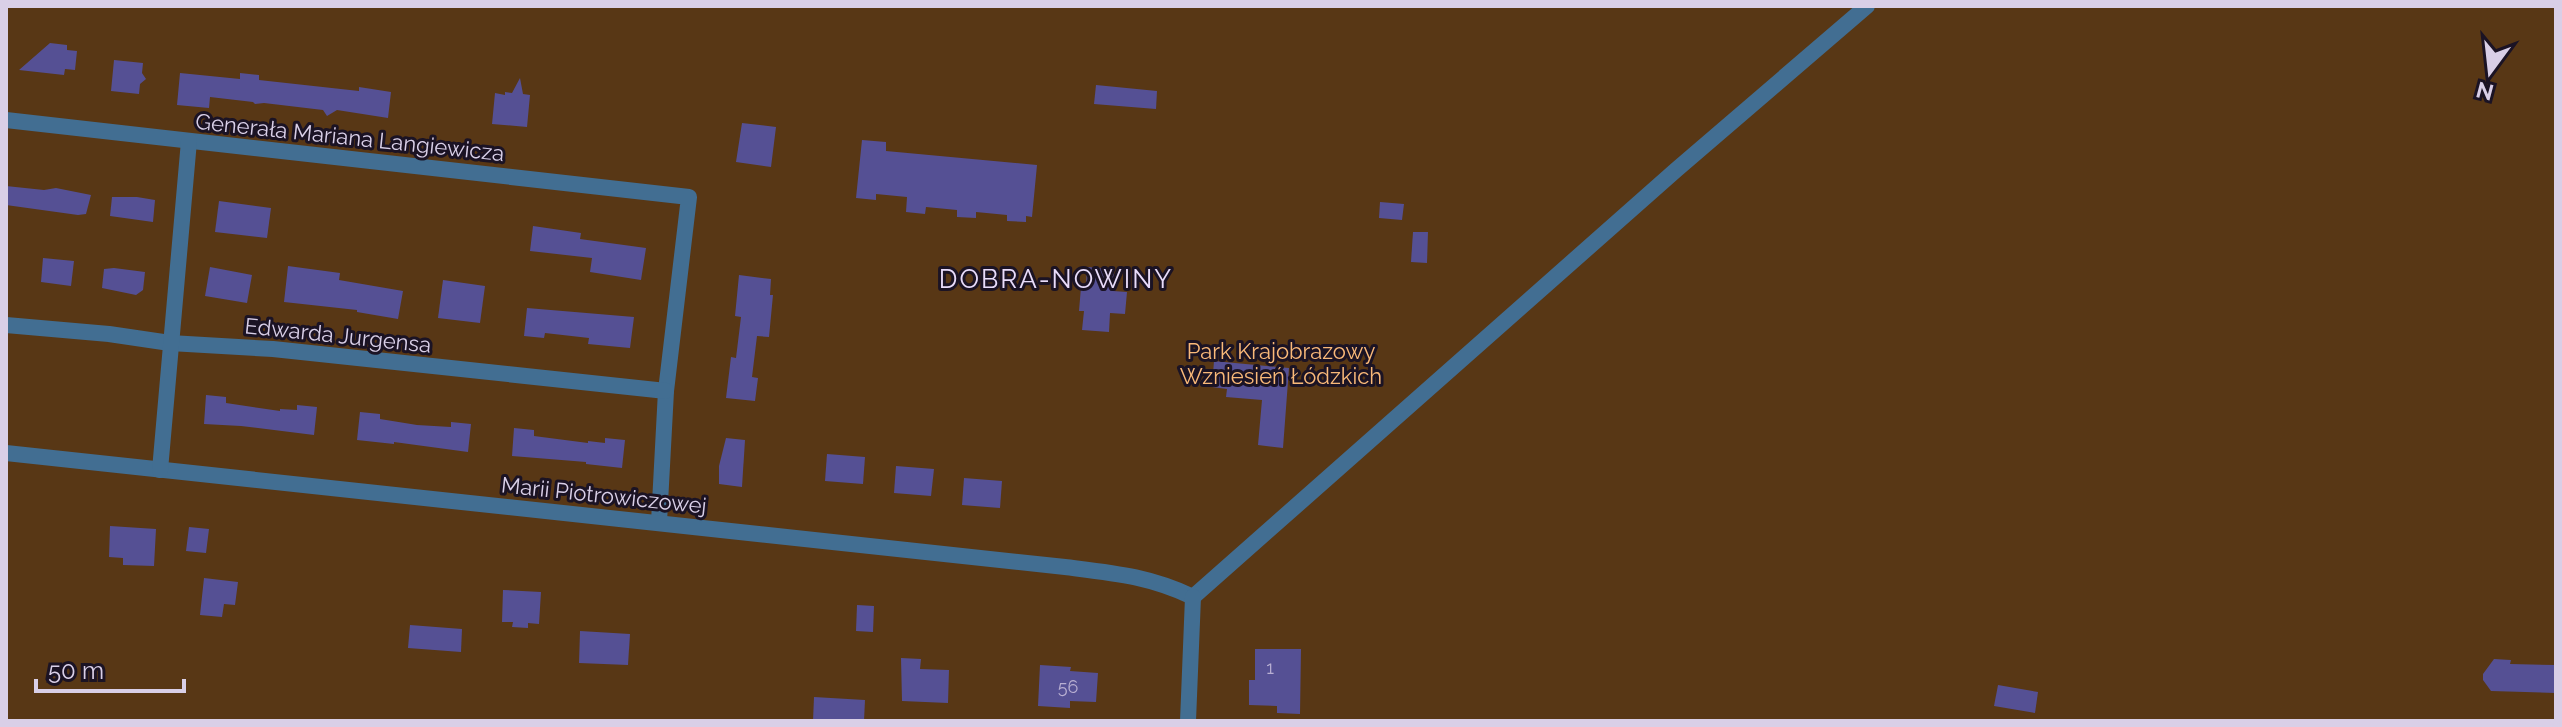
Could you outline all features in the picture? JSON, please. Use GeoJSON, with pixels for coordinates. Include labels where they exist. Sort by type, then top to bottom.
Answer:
{"type":"FeatureCollection","features":[{"type":"Feature","properties":{"kind":"street"},"geometry":{"type":"LineString","coordinates":[[1188,721],[1193,597],[1676,170],[1867,6]]}},
{"type":"Feature","properties":{"kind":"street","name":"Generała Mariana Langiewicza"},"geometry":{"type":"LineString","coordinates":[[6,120],[689,197],[666,391]]}},
{"type":"Feature","properties":{"kind":"street"},"geometry":{"type":"LineString","coordinates":[[160,470],[189,141]]}},
{"type":"Feature","properties":{"kind":"street","name":"Edwarda Jurgensa"},"geometry":{"type":"LineString","coordinates":[[6,325],[170,343],[273,349],[666,391]]}},
{"type":"Feature","properties":{"kind":"street"},"geometry":{"type":"LineString","coordinates":[[659,522],[666,391]]}},
{"type":"Feature","properties":{"kind":"street","name":"Marii Piotrowiczowej"},"geometry":{"type":"LineString","coordinates":[[6,453],[1120,574],[1162,583],[1193,597]]}},
{"type":"Feature","properties":{"kind":"green space","name":"Park Krajobrazowy Wzniesień Łódzkich"},"geometry":{"type":"Polygon","coordinates":[[[6,6],[2556,6],[2556,721],[6,721],[6,6]]]}},
{"type":"Feature","properties":{"kind":"building"},"geometry":{"type":"Polygon","coordinates":[[[50,43],[67,45],[67,50],[77,51],[75,70],[65,69],[64,75],[19,70],[50,43]]]}},
{"type":"Feature","properties":{"kind":"building"},"geometry":{"type":"Polygon","coordinates":[[[114,60],[143,63],[142,73],[146,79],[140,84],[139,94],[111,91],[114,60]]]}},
{"type":"Feature","properties":{"kind":"building"},"geometry":{"type":"Polygon","coordinates":[[[180,73],[240,79],[240,73],[259,75],[259,80],[391,92],[388,118],[337,110],[327,116],[323,110],[210,97],[209,108],[177,105],[180,73]]]}},
{"type":"Feature","properties":{"kind":"building"},"geometry":{"type":"Polygon","coordinates":[[[520,78],[523,94],[530,95],[527,127],[492,124],[495,93],[512,93],[520,78]]]}},
{"type":"Feature","properties":{"kind":"building"},"geometry":{"type":"Polygon","coordinates":[[[1096,85],[1157,91],[1156,109],[1094,104],[1096,85]]]}},
{"type":"Feature","properties":{"kind":"building"},"geometry":{"type":"Polygon","coordinates":[[[742,123],[776,127],[771,167],[736,162],[742,123]]]}},
{"type":"Feature","properties":{"kind":"building"},"geometry":{"type":"Polygon","coordinates":[[[862,140],[886,142],[886,151],[1037,165],[1032,217],[1026,216],[1026,222],[1007,221],[1007,215],[976,212],[976,218],[957,217],[957,210],[926,207],[925,214],[906,212],[907,197],[876,194],[876,200],[856,198],[862,140]]]}},
{"type":"Feature","properties":{"kind":"building"},"geometry":{"type":"Polygon","coordinates":[[[6,186],[44,190],[56,188],[91,195],[86,214],[78,215],[6,205],[6,186]]]}},
{"type":"Feature","properties":{"kind":"building"},"geometry":{"type":"Polygon","coordinates":[[[112,197],[155,200],[153,222],[110,216],[112,197]]]}},
{"type":"Feature","properties":{"kind":"building"},"geometry":{"type":"Polygon","coordinates":[[[219,201],[271,208],[267,238],[215,232],[219,201]]]}},
{"type":"Feature","properties":{"kind":"building"},"geometry":{"type":"Polygon","coordinates":[[[1380,202],[1404,204],[1402,220],[1379,218],[1380,202]]]}},
{"type":"Feature","properties":{"kind":"building"},"geometry":{"type":"Polygon","coordinates":[[[533,226],[581,233],[580,239],[646,248],[641,280],[590,272],[592,258],[530,251],[533,226]]]}},
{"type":"Feature","properties":{"kind":"building"},"geometry":{"type":"Polygon","coordinates":[[[1413,232],[1428,232],[1427,263],[1411,262],[1413,232]]]}},
{"type":"Feature","properties":{"kind":"building"},"geometry":{"type":"Polygon","coordinates":[[[43,258],[74,261],[71,286],[41,282],[43,258]]]}},
{"type":"Feature","properties":{"kind":"building"},"geometry":{"type":"Polygon","coordinates":[[[288,266],[340,273],[339,280],[403,291],[398,319],[357,310],[284,302],[288,266]]]}},
{"type":"Feature","properties":{"kind":"building"},"geometry":{"type":"Polygon","coordinates":[[[210,267],[252,275],[247,303],[205,296],[210,267]]]}},
{"type":"Feature","properties":{"kind":"building"},"geometry":{"type":"Polygon","coordinates":[[[1087,267],[1114,269],[1113,291],[1127,292],[1125,314],[1110,313],[1109,332],[1082,330],[1084,311],[1079,311],[1081,287],[1086,287],[1087,267]]]}},
{"type":"Feature","properties":{"kind":"building"},"geometry":{"type":"Polygon","coordinates":[[[104,269],[145,272],[143,290],[136,295],[102,288],[104,269]]]}},
{"type":"Feature","properties":{"kind":"building"},"geometry":{"type":"Polygon","coordinates":[[[739,275],[771,279],[770,295],[773,295],[769,337],[757,336],[752,377],[758,378],[755,401],[726,398],[731,357],[736,358],[741,317],[735,316],[739,275]]]}},
{"type":"Feature","properties":{"kind":"building"},"geometry":{"type":"Polygon","coordinates":[[[443,280],[485,286],[480,323],[438,318],[443,280]]]}},
{"type":"Feature","properties":{"kind":"building"},"geometry":{"type":"Polygon","coordinates":[[[527,308],[634,317],[630,348],[588,344],[589,338],[545,333],[544,338],[524,336],[527,308]]]}},
{"type":"Feature","properties":{"kind":"building"},"geometry":{"type":"Polygon","coordinates":[[[1214,361],[1289,368],[1283,448],[1258,445],[1262,400],[1226,397],[1227,389],[1212,387],[1214,361]]]}},
{"type":"Feature","properties":{"kind":"building"},"geometry":{"type":"Polygon","coordinates":[[[206,395],[226,397],[226,403],[280,411],[297,410],[297,405],[317,407],[314,435],[204,424],[206,395]]]}},
{"type":"Feature","properties":{"kind":"building"},"geometry":{"type":"Polygon","coordinates":[[[360,412],[380,414],[380,419],[417,425],[451,427],[451,422],[471,424],[468,452],[357,440],[360,412]]]}},
{"type":"Feature","properties":{"kind":"building"},"geometry":{"type":"Polygon","coordinates":[[[514,428],[534,430],[534,436],[588,443],[605,443],[605,438],[625,440],[622,468],[512,456],[514,428]]]}},
{"type":"Feature","properties":{"kind":"building"},"geometry":{"type":"Polygon","coordinates":[[[726,438],[745,440],[742,487],[719,484],[719,466],[726,438]]]}},
{"type":"Feature","properties":{"kind":"building"},"geometry":{"type":"Polygon","coordinates":[[[827,454],[865,457],[863,484],[825,481],[827,454]]]}},
{"type":"Feature","properties":{"kind":"building"},"geometry":{"type":"Polygon","coordinates":[[[896,466],[934,469],[931,496],[894,493],[896,466]]]}},
{"type":"Feature","properties":{"kind":"building"},"geometry":{"type":"Polygon","coordinates":[[[964,478],[1002,481],[1000,508],[962,505],[964,478]]]}},
{"type":"Feature","properties":{"kind":"building"},"geometry":{"type":"Polygon","coordinates":[[[110,526],[156,529],[154,566],[123,565],[123,558],[109,557],[110,526]]]}},
{"type":"Feature","properties":{"kind":"building"},"geometry":{"type":"Polygon","coordinates":[[[189,527],[209,529],[206,553],[186,551],[189,527]]]}},
{"type":"Feature","properties":{"kind":"building"},"geometry":{"type":"Polygon","coordinates":[[[204,578],[238,582],[235,605],[224,604],[222,617],[200,615],[204,578]]]}},
{"type":"Feature","properties":{"kind":"building"},"geometry":{"type":"Polygon","coordinates":[[[503,590],[541,592],[539,624],[528,623],[528,628],[512,627],[513,622],[502,622],[503,590]]]}},
{"type":"Feature","properties":{"kind":"building"},"geometry":{"type":"Polygon","coordinates":[[[857,605],[874,606],[873,632],[856,631],[857,605]]]}},
{"type":"Feature","properties":{"kind":"building"},"geometry":{"type":"Polygon","coordinates":[[[410,625],[462,629],[461,652],[408,648],[410,625]]]}},
{"type":"Feature","properties":{"kind":"building"},"geometry":{"type":"Polygon","coordinates":[[[580,631],[630,634],[628,665],[579,663],[580,631]]]}},
{"type":"Feature","properties":{"kind":"building"},"geometry":{"type":"Polygon","coordinates":[[[1255,649],[1301,649],[1300,714],[1277,713],[1277,706],[1249,705],[1249,680],[1255,680],[1255,649]]]}},
{"type":"Feature","properties":{"kind":"building"},"geometry":{"type":"Polygon","coordinates":[[[901,658],[921,659],[920,669],[949,670],[948,703],[902,701],[901,658]]]}},
{"type":"Feature","properties":{"kind":"building"},"geometry":{"type":"Polygon","coordinates":[[[2494,659],[2511,660],[2510,664],[2556,665],[2556,693],[2491,691],[2483,680],[2483,674],[2494,659]]]}},
{"type":"Feature","properties":{"kind":"building"},"geometry":{"type":"Polygon","coordinates":[[[1040,665],[1098,673],[1096,702],[1070,701],[1070,708],[1038,706],[1040,665]]]}},
{"type":"Feature","properties":{"kind":"building"},"geometry":{"type":"Polygon","coordinates":[[[1998,685],[2038,692],[2035,713],[1994,706],[1998,685]]]}},
{"type":"Feature","properties":{"kind":"building"},"geometry":{"type":"Polygon","coordinates":[[[814,697],[865,700],[864,721],[813,721],[814,697]]]}},
{"type":"Feature","properties":{"kind":"district","name":"DOBRA-NOWINY"},"geometry":{"type":"Point","coordinates":[1056,279]}}]}
